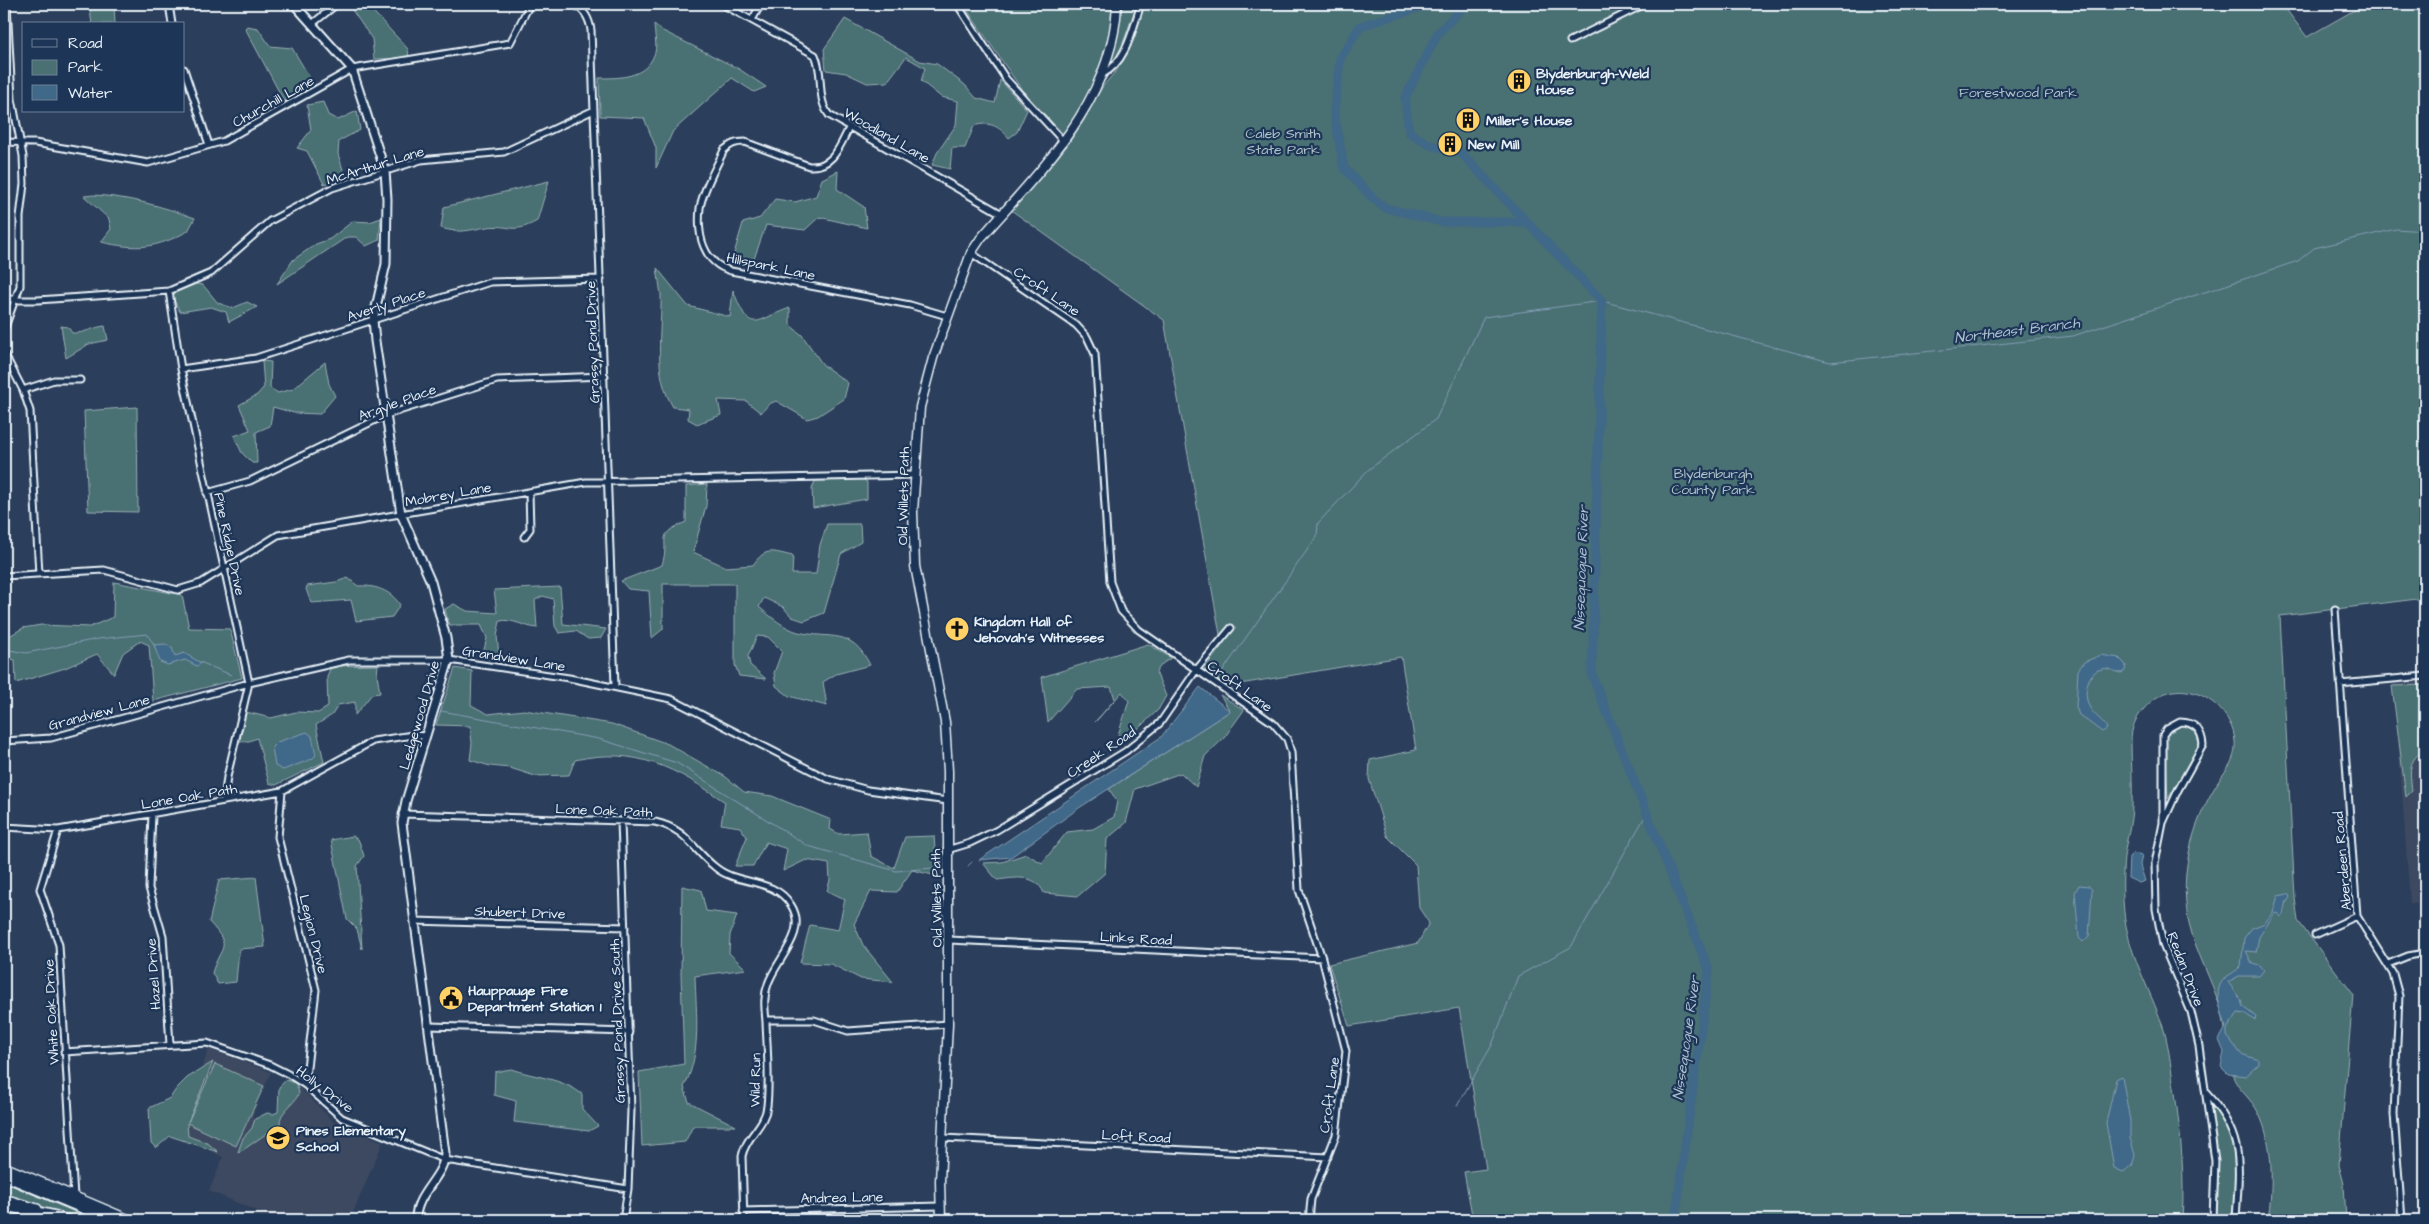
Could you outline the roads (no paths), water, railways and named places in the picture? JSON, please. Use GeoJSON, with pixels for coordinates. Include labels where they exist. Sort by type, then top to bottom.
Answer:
{"type":"FeatureCollection","features":[{"type":"Feature","properties":{"kind":"highway"},"geometry":{"type":"LineString","coordinates":[[4,1175],[112,1220]]}},
{"type":"Feature","properties":{"kind":"highway"},"geometry":{"type":"LineString","coordinates":[[4,1205],[57,1217]]}},
{"type":"Feature","properties":{"kind":"main road","name":"Old Willets Path"},"geometry":{"type":"LineString","coordinates":[[941,1220],[948,1024],[948,801],[945,722],[915,566],[913,512],[920,407],[947,316],[971,253],[1064,142],[1091,102],[1103,74],[1114,34],[1117,4]]}},
{"type":"Feature","properties":{"kind":"main road"},"geometry":{"type":"LineString","coordinates":[[4,1167],[129,1220]]}},
{"type":"Feature","properties":{"kind":"main road"},"geometry":{"type":"LineString","coordinates":[[4,1199],[68,1220]]}},
{"type":"Feature","properties":{"kind":"street"},"geometry":{"type":"LineString","coordinates":[[4,330],[15,300],[21,273],[20,216],[24,184],[20,141],[12,100],[7,4]]}},
{"type":"Feature","properties":{"kind":"street"},"geometry":{"type":"LineString","coordinates":[[169,4],[172,22]]}},
{"type":"Feature","properties":{"kind":"street","name":"Ledgewood Drive"},"geometry":{"type":"LineString","coordinates":[[294,4],[352,69],[385,171],[387,199],[386,264],[373,320],[401,514],[431,582],[446,638],[449,660],[402,814],[444,1160]]}},
{"type":"Feature","properties":{"kind":"street"},"geometry":{"type":"LineString","coordinates":[[312,24],[337,4]]}},
{"type":"Feature","properties":{"kind":"street","name":"Churchill Lane"},"geometry":{"type":"LineString","coordinates":[[4,142],[20,141],[148,163],[224,141],[352,69],[510,43],[530,4]]}},
{"type":"Feature","properties":{"kind":"street","name":"Grassy Pond Drive"},"geometry":{"type":"LineString","coordinates":[[574,4],[582,9],[589,20],[591,30],[615,686]]}},
{"type":"Feature","properties":{"kind":"street","name":"Woodland Lane"},"geometry":{"type":"LineString","coordinates":[[722,4],[815,55],[819,64],[825,110],[849,128],[1002,214]]}},
{"type":"Feature","properties":{"kind":"street"},"geometry":{"type":"LineString","coordinates":[[752,20],[761,4]]}},
{"type":"Feature","properties":{"kind":"street"},"geometry":{"type":"LineString","coordinates":[[957,4],[1006,79],[1064,142]]}},
{"type":"Feature","properties":{"kind":"street"},"geometry":{"type":"LineString","coordinates":[[1103,74],[1111,70],[1126,47],[1141,4]]}},
{"type":"Feature","properties":{"kind":"street"},"geometry":{"type":"LineString","coordinates":[[1570,41],[1645,4]]}},
{"type":"Feature","properties":{"kind":"street"},"geometry":{"type":"LineString","coordinates":[[185,72],[210,145]]}},
{"type":"Feature","properties":{"kind":"street","name":"McArthur Lane"},"geometry":{"type":"LineString","coordinates":[[4,298],[15,300],[169,292],[211,273],[270,221],[332,188],[421,160],[504,152],[594,110]]}},
{"type":"Feature","properties":{"kind":"street","name":"Hillspark Lane"},"geometry":{"type":"LineString","coordinates":[[849,128],[835,155],[828,163],[819,167],[810,166],[745,142],[736,142],[729,145],[724,150],[700,207],[702,244],[707,254],[713,263],[731,271],[910,305],[947,316]]}},
{"type":"Feature","properties":{"kind":"street","name":"Croft Lane"},"geometry":{"type":"LineString","coordinates":[[971,253],[1076,324],[1091,345],[1097,370],[1112,591],[1129,622],[1273,724],[1287,739],[1291,752],[1299,890],[1322,958],[1346,1051],[1336,1135],[1311,1199],[1309,1220]]}},
{"type":"Feature","properties":{"kind":"street","name":"Averly Place"},"geometry":{"type":"LineString","coordinates":[[181,369],[256,358],[490,282],[601,279]]}},
{"type":"Feature","properties":{"kind":"street","name":"Pine Ridge Drive"},"geometry":{"type":"LineString","coordinates":[[169,292],[181,369],[249,683],[227,777],[224,800]]}},
{"type":"Feature","properties":{"kind":"street"},"geometry":{"type":"LineString","coordinates":[[4,353],[24,390],[30,411],[39,574]]}},
{"type":"Feature","properties":{"kind":"street","name":"Argyle Place"},"geometry":{"type":"LineString","coordinates":[[207,493],[250,480],[386,415],[497,380],[605,376]]}},
{"type":"Feature","properties":{"kind":"street"},"geometry":{"type":"LineString","coordinates":[[24,390],[54,380],[80,380]]}},
{"type":"Feature","properties":{"kind":"street","name":"Mobrey Lane"},"geometry":{"type":"LineString","coordinates":[[4,576],[104,570],[178,590],[191,588],[278,535],[586,482],[915,475]]}},
{"type":"Feature","properties":{"kind":"street"},"geometry":{"type":"LineString","coordinates":[[524,537],[530,529],[529,492]]}},
{"type":"Feature","properties":{"kind":"street","name":"Aberdeen Road"},"geometry":{"type":"LineString","coordinates":[[2335,609],[2357,916],[2388,964],[2397,985],[2399,996],[2394,1114],[2402,1220]]}},
{"type":"Feature","properties":{"kind":"street","name":"Creek Road"},"geometry":{"type":"LineString","coordinates":[[947,850],[970,843],[997,830],[1126,751],[1160,723],[1197,669],[1231,628]]}},
{"type":"Feature","properties":{"kind":"street","name":"Grandview Lane"},"geometry":{"type":"LineString","coordinates":[[4,741],[51,738],[249,683],[349,660],[449,660],[615,686],[671,699],[828,778],[868,790],[948,801]]}},
{"type":"Feature","properties":{"kind":"street"},"geometry":{"type":"LineString","coordinates":[[2340,684],[2425,676]]}},
{"type":"Feature","properties":{"kind":"street","name":"Redan Drive"},"geometry":{"type":"LineString","coordinates":[[2163,823],[2175,796],[2203,745],[2200,732],[2186,722],[2173,724],[2163,735],[2163,823],[2155,863],[2157,918],[2168,958],[2196,1028],[2215,1171],[2213,1220]]}},
{"type":"Feature","properties":{"kind":"street","name":"Lone Oak Path"},"geometry":{"type":"LineString","coordinates":[[4,826],[58,830],[282,790],[373,741],[413,735],[425,736]]}},
{"type":"Feature","properties":{"kind":"street","name":"Legion Drive"},"geometry":{"type":"LineString","coordinates":[[282,790],[278,837],[316,990],[305,1085]]}},
{"type":"Feature","properties":{"kind":"street","name":"Hazel Drive"},"geometry":{"type":"LineString","coordinates":[[152,814],[149,888],[163,936],[170,1045]]}},
{"type":"Feature","properties":{"kind":"street","name":"Lone Oak Path"},"geometry":{"type":"LineString","coordinates":[[402,814],[667,824],[692,842],[714,867],[725,873],[765,885],[786,897],[797,918],[794,936],[772,974]]}},
{"type":"Feature","properties":{"kind":"street","name":"Grassy Pond Drive South"},"geometry":{"type":"LineString","coordinates":[[621,821],[632,1110],[628,1189],[623,1220]]}},
{"type":"Feature","properties":{"kind":"street","name":"White Oak Drive"},"geometry":{"type":"LineString","coordinates":[[58,830],[40,889],[59,945],[74,1197]]}},
{"type":"Feature","properties":{"kind":"street"},"geometry":{"type":"LineString","coordinates":[[2315,935],[2357,916]]}},
{"type":"Feature","properties":{"kind":"street","name":"Shubert Drive"},"geometry":{"type":"LineString","coordinates":[[414,920],[625,927]]}},
{"type":"Feature","properties":{"kind":"street","name":"Links Road"},"geometry":{"type":"LineString","coordinates":[[949,940],[1322,958]]}},
{"type":"Feature","properties":{"kind":"street"},"geometry":{"type":"LineString","coordinates":[[2388,964],[2408,956],[2425,953]]}},
{"type":"Feature","properties":{"kind":"street","name":"Wild Run"},"geometry":{"type":"LineString","coordinates":[[744,1220],[742,1156],[744,1147],[761,1124],[767,1106],[765,993],[772,974]]}},
{"type":"Feature","properties":{"kind":"street"},"geometry":{"type":"LineString","coordinates":[[766,1020],[814,1020],[848,1031],[948,1024]]}},
{"type":"Feature","properties":{"kind":"street"},"geometry":{"type":"LineString","coordinates":[[429,1026],[629,1032]]}},
{"type":"Feature","properties":{"kind":"street","name":"Holly Drive"},"geometry":{"type":"LineString","coordinates":[[64,1052],[207,1043],[270,1065],[305,1085],[342,1118],[444,1160],[628,1189]]}},
{"type":"Feature","properties":{"kind":"street"},"geometry":{"type":"LineString","coordinates":[[2206,1093],[2224,1115],[2234,1138],[2238,1177],[2236,1220]]}},
{"type":"Feature","properties":{"kind":"street","name":"Loft Road"},"geometry":{"type":"LineString","coordinates":[[943,1138],[1328,1157]]}},
{"type":"Feature","properties":{"kind":"street"},"geometry":{"type":"LineString","coordinates":[[416,1220],[421,1199],[444,1160]]}},
{"type":"Feature","properties":{"kind":"street","name":"Andrea Lane"},"geometry":{"type":"LineString","coordinates":[[743,1211],[940,1206]]}},
{"type":"Feature","properties":{"kind":"water"},"geometry":{"type":"Polygon","coordinates":[[[165,644],[172,648],[175,656],[184,653],[201,663],[197,666],[185,660],[168,665],[160,662],[154,645],[165,644]]]}},
{"type":"Feature","properties":{"kind":"water"},"geometry":{"type":"Polygon","coordinates":[[[2101,655],[2119,658],[2126,665],[2125,671],[2121,673],[2107,669],[2096,671],[2089,680],[2086,692],[2088,703],[2107,729],[2102,732],[2079,715],[2076,707],[2078,670],[2084,662],[2101,655]]]}},
{"type":"Feature","properties":{"kind":"water"},"geometry":{"type":"Polygon","coordinates":[[[1200,687],[1230,711],[1079,808],[1011,857],[979,860],[1161,737],[1200,687]]]}},
{"type":"Feature","properties":{"kind":"water"},"geometry":{"type":"Polygon","coordinates":[[[307,732],[312,736],[316,755],[312,759],[283,770],[275,766],[272,747],[277,742],[307,732]]]}},
{"type":"Feature","properties":{"kind":"water"},"geometry":{"type":"Polygon","coordinates":[[[2133,853],[2142,855],[2140,865],[2145,881],[2139,883],[2128,878],[2129,857],[2133,853]]]}},
{"type":"Feature","properties":{"kind":"water"},"geometry":{"type":"Polygon","coordinates":[[[2079,885],[2089,886],[2092,890],[2089,936],[2083,942],[2079,938],[2075,892],[2079,885]]]}},
{"type":"Feature","properties":{"kind":"water"},"geometry":{"type":"Polygon","coordinates":[[[2288,894],[2290,897],[2285,905],[2283,915],[2280,917],[2277,913],[2274,914],[2259,937],[2256,952],[2246,951],[2252,963],[2260,965],[2264,970],[2259,976],[2239,976],[2228,982],[2241,1000],[2243,1007],[2256,1017],[2255,1020],[2245,1014],[2238,1013],[2227,1029],[2227,1036],[2241,1054],[2259,1060],[2259,1064],[2246,1076],[2228,1074],[2221,1067],[2224,1052],[2219,1040],[2226,1027],[2218,995],[2221,983],[2241,966],[2244,938],[2252,928],[2265,923],[2273,912],[2278,896],[2288,894]]]}},
{"type":"Feature","properties":{"kind":"water"},"geometry":{"type":"Polygon","coordinates":[[[2122,1076],[2130,1121],[2130,1138],[2135,1155],[2132,1166],[2123,1172],[2114,1168],[2106,1123],[2116,1079],[2122,1076]]]}},
{"type":"Feature","properties":{"kind":"waterway"},"geometry":{"type":"LineString","coordinates":[[1431,4],[1360,26],[1340,59],[1334,112],[1344,168],[1373,198],[1386,208],[1442,222],[1526,222]]}},
{"type":"Feature","properties":{"kind":"waterway","name":"Nissequogue River"},"geometry":{"type":"LineString","coordinates":[[1466,4],[1438,33],[1405,98],[1409,132],[1430,145],[1460,152],[1602,301],[1592,675],[1709,970],[1675,1220]]}},
{"type":"Feature","properties":{"kind":"waterway","name":"Northeast Branch"},"geometry":{"type":"LineString","coordinates":[[1222,672],[1317,536],[1318,523],[1368,470],[1436,419],[1484,317],[1602,301],[1830,362],[2073,336],[2298,261],[2314,248],[2396,229],[2425,231]]}},
{"type":"Feature","properties":{"kind":"waterway"},"geometry":{"type":"LineString","coordinates":[[4,649],[26,653],[98,639],[147,634],[155,646]]}},
{"type":"Feature","properties":{"kind":"waterway"},"geometry":{"type":"LineString","coordinates":[[200,662],[231,675]]}},
{"type":"Feature","properties":{"kind":"waterway"},"geometry":{"type":"LineString","coordinates":[[441,711],[599,739],[677,763],[808,846],[896,871],[933,868]]}},
{"type":"Feature","properties":{"kind":"waterway"},"geometry":{"type":"LineString","coordinates":[[1457,1106],[1492,1045],[1518,976],[1571,947],[1647,813]]}},
{"type":"Feature","properties":{"kind":"waterway"},"geometry":{"type":"LineString","coordinates":[[968,866],[972,862]]}},
{"type":"Feature","properties":{"kind":"place","name":"Blydenburgh-Weld House"},"geometry":{"type":"Point","coordinates":[1519,81]}},
{"type":"Feature","properties":{"kind":"place","name":"Miller's House"},"geometry":{"type":"Point","coordinates":[1468,120]}},
{"type":"Feature","properties":{"kind":"place","name":"New Mill"},"geometry":{"type":"Point","coordinates":[1450,144]}},
{"type":"Feature","properties":{"kind":"place","name":"Kingdom Hall of Jehovah’s Witnesses"},"geometry":{"type":"Point","coordinates":[957,629]}},
{"type":"Feature","properties":{"kind":"place","name":"Hauppauge Fire Department Station 1"},"geometry":{"type":"Point","coordinates":[451,998]}},
{"type":"Feature","properties":{"kind":"place","name":"Pines Elementary School"},"geometry":{"type":"Point","coordinates":[278,1138]}},
{"type":"Feature","properties":{"kind":"park label","name":"Forestwood Park"},"geometry":{"type":"Point","coordinates":[2018,92]}},
{"type":"Feature","properties":{"kind":"park label","name":"Caleb Smith State Park"},"geometry":{"type":"Point","coordinates":[1283,142]}},
{"type":"Feature","properties":{"kind":"park label","name":"Blydenburgh County Park"},"geometry":{"type":"Point","coordinates":[1713,482]}}]}
